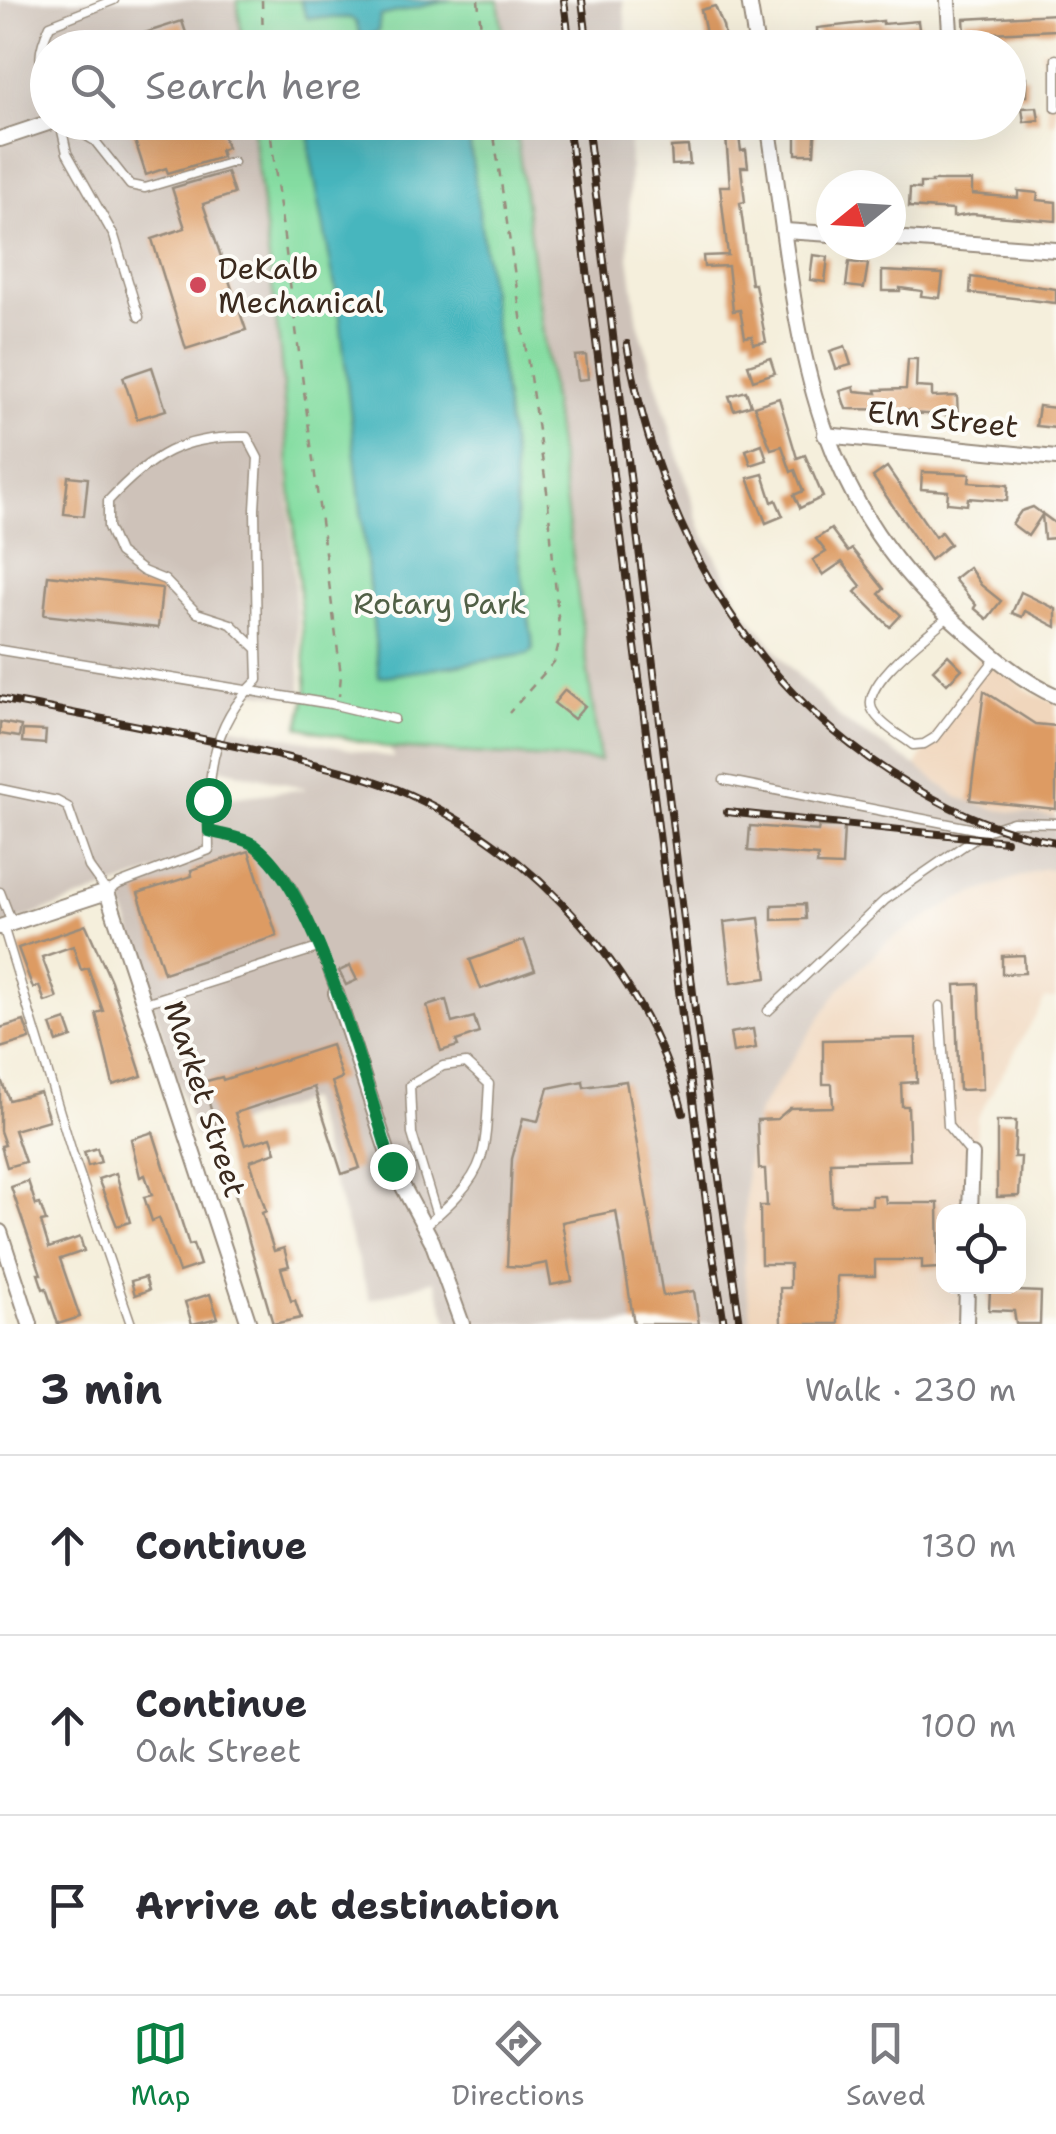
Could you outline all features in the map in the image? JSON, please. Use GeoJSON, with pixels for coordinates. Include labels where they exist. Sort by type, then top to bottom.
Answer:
{"type":"FeatureCollection","features":[{"type":"Feature","properties":{"kind":"street"},"geometry":{"type":"LineString","coordinates":[[750,0],[754,30]]}},
{"type":"Feature","properties":{"kind":"street"},"geometry":{"type":"LineString","coordinates":[[948,0],[949,30]]}},
{"type":"Feature","properties":{"kind":"street"},"geometry":{"type":"LineString","coordinates":[[0,139],[30,129]]}},
{"type":"Feature","properties":{"kind":"street"},"geometry":{"type":"LineString","coordinates":[[771,140],[802,353],[825,434],[843,478],[892,557],[948,616],[1014,672],[1056,696]]}},
{"type":"Feature","properties":{"kind":"street"},"geometry":{"type":"LineString","coordinates":[[785,230],[816,233]]}},
{"type":"Feature","properties":{"kind":"street"},"geometry":{"type":"LineString","coordinates":[[906,239],[1056,250]]}},
{"type":"Feature","properties":{"kind":"street","name":"Elm Street"},"geometry":{"type":"LineString","coordinates":[[825,434],[1056,458]]}},
{"type":"Feature","properties":{"kind":"street"},"geometry":{"type":"LineString","coordinates":[[5,925],[107,892]]}},
{"type":"Feature","properties":{"kind":"street","name":"Market Street"},"geometry":{"type":"LineString","coordinates":[[107,892],[249,1324]]}},
{"type":"Feature","properties":{"kind":"street"},"geometry":{"type":"LineString","coordinates":[[336,993],[392,1166],[424,1227],[462,1324]]}},
{"type":"Feature","properties":{"kind":"street"},"geometry":{"type":"LineString","coordinates":[[970,1204],[972,1155]]}},
{"type":"Feature","properties":{"kind":"street"},"geometry":{"type":"LineString","coordinates":[[0,1232],[30,1324]]}},
{"type":"Feature","properties":{"kind":"street"},"geometry":{"type":"LineString","coordinates":[[966,1324],[967,1294]]}},
{"type":"Feature","properties":{"kind":"lane"},"geometry":{"type":"LineString","coordinates":[[48,30],[50,25],[114,0]]}},
{"type":"Feature","properties":{"kind":"lane"},"geometry":{"type":"LineString","coordinates":[[1056,59],[1056,108]]}},
{"type":"Feature","properties":{"kind":"lane"},"geometry":{"type":"LineString","coordinates":[[65,140],[67,154],[114,236],[139,318]]}},
{"type":"Feature","properties":{"kind":"lane"},"geometry":{"type":"LineString","coordinates":[[93,140],[130,186],[145,188],[233,162]]}},
{"type":"Feature","properties":{"kind":"lane"},"geometry":{"type":"LineString","coordinates":[[0,790],[57,801],[68,807],[89,868],[107,892],[209,850],[208,791],[216,742],[234,704],[258,680],[258,650],[255,509],[258,458],[246,437],[214,436],[176,446],[129,478],[108,501],[108,528],[118,553],[143,571],[165,580],[197,613],[231,624],[258,650]]}},
{"type":"Feature","properties":{"kind":"lane"},"geometry":{"type":"LineString","coordinates":[[948,616],[880,679],[871,692],[874,714],[913,745],[924,744],[934,738],[996,658]]}},
{"type":"Feature","properties":{"kind":"lane"},"geometry":{"type":"LineString","coordinates":[[0,650],[338,706],[394,720]]}},
{"type":"Feature","properties":{"kind":"lane"},"geometry":{"type":"LineString","coordinates":[[724,780],[985,832]]}},
{"type":"Feature","properties":{"kind":"lane"},"geometry":{"type":"LineString","coordinates":[[768,1011],[885,900],[985,832],[1013,822],[1056,823]]}},
{"type":"Feature","properties":{"kind":"lane"},"geometry":{"type":"LineString","coordinates":[[209,831],[251,842],[277,868],[303,906],[336,993]]}},
{"type":"Feature","properties":{"kind":"lane"},"geometry":{"type":"LineString","coordinates":[[0,892],[5,925],[72,1152],[131,1324]]}},
{"type":"Feature","properties":{"kind":"lane"},"geometry":{"type":"LineString","coordinates":[[144,1003],[318,948]]}},
{"type":"Feature","properties":{"kind":"lane"},"geometry":{"type":"LineString","coordinates":[[940,1006],[948,1126],[972,1155]]}},
{"type":"Feature","properties":{"kind":"lane"},"geometry":{"type":"LineString","coordinates":[[424,1227],[437,1216],[453,1202],[481,1160],[489,1084],[466,1063],[443,1066],[410,1085],[412,1134],[437,1216]]}},
{"type":"Feature","properties":{"kind":"path"},"geometry":{"type":"LineString","coordinates":[[262,0],[263,30]]}},
{"type":"Feature","properties":{"kind":"path"},"geometry":{"type":"LineString","coordinates":[[478,0],[481,30]]}},
{"type":"Feature","properties":{"kind":"path"},"geometry":{"type":"LineString","coordinates":[[271,140],[341,675],[338,706]]}},
{"type":"Feature","properties":{"kind":"path"},"geometry":{"type":"LineString","coordinates":[[495,140],[547,491],[560,640],[554,662],[509,713]]}},
{"type":"Feature","properties":{"kind":"shaded area"},"geometry":{"type":"Polygon","coordinates":[[[0,0],[237,0],[241,30],[30,30],[30,140],[254,140],[280,351],[302,699],[247,691],[224,725],[395,758],[389,748],[600,761],[516,140],[630,140],[629,257],[638,323],[701,529],[742,607],[786,663],[843,721],[916,766],[957,797],[998,810],[1056,817],[1056,869],[1040,869],[957,900],[888,941],[840,988],[758,1111],[746,1167],[744,1271],[752,1324],[449,1324],[434,1280],[370,1300],[308,1100],[195,1137],[120,895],[191,859],[0,927],[0,0]],[[214,767],[209,800],[305,789],[214,767]]]}},
{"type":"Feature","properties":{"kind":"shaded area"},"geometry":{"type":"Polygon","coordinates":[[[498,0],[623,0],[626,30],[502,30],[498,0]]]}},
{"type":"Feature","properties":{"kind":"shaded area"},"geometry":{"type":"Polygon","coordinates":[[[1056,49],[1056,122],[1049,123],[1041,50],[1056,49]]]}},
{"type":"Feature","properties":{"kind":"shaded area"},"geometry":{"type":"Polygon","coordinates":[[[981,654],[1032,694],[1056,702],[1056,817],[998,810],[957,797],[916,766],[981,654]]]}},
{"type":"Feature","properties":{"kind":"shaded area"},"geometry":{"type":"Polygon","coordinates":[[[1040,869],[1056,869],[1056,999],[1045,999],[977,1118],[974,1204],[936,1204],[936,1294],[971,1294],[970,1324],[752,1324],[744,1271],[746,1167],[757,1111],[840,988],[888,941],[957,900],[1040,869]]]}},
{"type":"Feature","properties":{"kind":"green space"},"geometry":{"type":"Polygon","coordinates":[[[237,0],[498,0],[502,30],[241,30],[237,0]]]}},
{"type":"Feature","properties":{"kind":"green space","name":"Rotary Park"},"geometry":{"type":"Polygon","coordinates":[[[254,140],[517,140],[600,761],[389,748],[299,727],[307,690],[280,351],[254,140]]]}},
{"type":"Feature","properties":{"kind":"water"},"geometry":{"type":"Polygon","coordinates":[[[300,0],[450,0],[380,16],[378,30],[358,30],[350,18],[307,18],[300,0]]]}},
{"type":"Feature","properties":{"kind":"water"},"geometry":{"type":"Polygon","coordinates":[[[310,140],[469,140],[513,459],[519,558],[533,649],[529,654],[379,677],[339,308],[310,140]]]}},
{"type":"Feature","properties":{"kind":"building"},"geometry":{"type":"Polygon","coordinates":[[[715,6],[724,30],[705,30],[701,10],[715,6]]]}},
{"type":"Feature","properties":{"kind":"building"},"geometry":{"type":"Polygon","coordinates":[[[1056,14],[1056,30],[965,30],[964,19],[1056,14]]]}},
{"type":"Feature","properties":{"kind":"building"},"geometry":{"type":"Polygon","coordinates":[[[182,21],[185,30],[154,30],[182,21]]]}},
{"type":"Feature","properties":{"kind":"building"},"geometry":{"type":"Polygon","coordinates":[[[918,21],[919,30],[817,30],[918,21]]]}},
{"type":"Feature","properties":{"kind":"building"},"geometry":{"type":"Polygon","coordinates":[[[1037,107],[1039,120],[1026,122],[1026,108],[1037,107]]]}},
{"type":"Feature","properties":{"kind":"building"},"geometry":{"type":"Polygon","coordinates":[[[135,140],[225,140],[227,148],[220,150],[222,157],[168,173],[166,168],[146,175],[135,140]]]}},
{"type":"Feature","properties":{"kind":"building"},"geometry":{"type":"Polygon","coordinates":[[[726,140],[739,140],[741,151],[746,150],[748,167],[741,167],[745,202],[740,203],[751,284],[755,284],[766,342],[753,344],[752,336],[745,337],[740,310],[733,311],[728,266],[704,267],[703,256],[728,255],[720,186],[730,186],[726,140]]]}},
{"type":"Feature","properties":{"kind":"building"},"geometry":{"type":"Polygon","coordinates":[[[796,140],[815,140],[814,154],[796,154],[796,140]]]}},
{"type":"Feature","properties":{"kind":"building"},"geometry":{"type":"Polygon","coordinates":[[[688,146],[690,164],[672,165],[671,147],[688,146]]]}},
{"type":"Feature","properties":{"kind":"building","name":"DeKalb Mechanical"},"geometry":{"type":"Polygon","coordinates":[[[227,172],[234,194],[203,204],[246,330],[186,349],[152,239],[185,228],[172,188],[227,172]]]}},
{"type":"Feature","properties":{"kind":"building"},"geometry":{"type":"Polygon","coordinates":[[[972,181],[972,194],[1018,198],[1018,191],[1038,193],[1037,200],[1056,202],[1056,221],[972,214],[953,217],[953,210],[909,207],[910,188],[920,189],[920,183],[972,181]]]}},
{"type":"Feature","properties":{"kind":"building"},"geometry":{"type":"Polygon","coordinates":[[[813,255],[816,260],[828,260],[825,282],[810,280],[813,255]]]}},
{"type":"Feature","properties":{"kind":"building"},"geometry":{"type":"Polygon","coordinates":[[[849,262],[868,264],[864,288],[846,286],[849,262]]]}},
{"type":"Feature","properties":{"kind":"building"},"geometry":{"type":"Polygon","coordinates":[[[882,271],[943,274],[940,298],[900,288],[882,291],[882,271]]]}},
{"type":"Feature","properties":{"kind":"building"},"geometry":{"type":"Polygon","coordinates":[[[971,277],[1056,289],[1056,303],[970,293],[971,277]]]}},
{"type":"Feature","properties":{"kind":"building"},"geometry":{"type":"Polygon","coordinates":[[[845,346],[851,365],[836,369],[830,351],[845,346]]]}},
{"type":"Feature","properties":{"kind":"building"},"geometry":{"type":"Polygon","coordinates":[[[586,355],[588,379],[578,380],[575,356],[586,355]]]}},
{"type":"Feature","properties":{"kind":"building"},"geometry":{"type":"Polygon","coordinates":[[[770,358],[775,373],[753,380],[748,365],[770,358]]]}},
{"type":"Feature","properties":{"kind":"building"},"geometry":{"type":"Polygon","coordinates":[[[908,359],[917,359],[916,387],[932,388],[932,397],[957,396],[958,416],[846,409],[840,391],[854,387],[855,391],[877,393],[876,390],[906,389],[908,359]]]}},
{"type":"Feature","properties":{"kind":"building"},"geometry":{"type":"Polygon","coordinates":[[[152,367],[166,410],[137,419],[123,377],[152,367]]]}},
{"type":"Feature","properties":{"kind":"building"},"geometry":{"type":"Polygon","coordinates":[[[746,391],[751,405],[734,410],[729,396],[746,391]]]}},
{"type":"Feature","properties":{"kind":"building"},"geometry":{"type":"Polygon","coordinates":[[[779,398],[797,458],[805,455],[823,497],[800,508],[794,495],[803,491],[795,470],[791,472],[782,446],[771,449],[754,406],[779,398]]]}},
{"type":"Feature","properties":{"kind":"building"},"geometry":{"type":"Polygon","coordinates":[[[1039,406],[1056,408],[1056,428],[1036,426],[1039,406]]]}},
{"type":"Feature","properties":{"kind":"building"},"geometry":{"type":"Polygon","coordinates":[[[762,444],[767,460],[751,465],[746,450],[762,444]]]}},
{"type":"Feature","properties":{"kind":"building"},"geometry":{"type":"Polygon","coordinates":[[[887,467],[935,537],[941,532],[950,544],[930,560],[873,477],[887,467]]]}},
{"type":"Feature","properties":{"kind":"building"},"geometry":{"type":"Polygon","coordinates":[[[922,472],[970,474],[969,482],[1008,485],[1007,501],[968,498],[967,505],[947,503],[948,491],[921,489],[922,472]]]}},
{"type":"Feature","properties":{"kind":"building"},"geometry":{"type":"Polygon","coordinates":[[[763,474],[772,502],[776,500],[783,516],[766,523],[748,478],[763,474]]]}},
{"type":"Feature","properties":{"kind":"building"},"geometry":{"type":"Polygon","coordinates":[[[68,476],[88,478],[84,516],[64,514],[68,476]]]}},
{"type":"Feature","properties":{"kind":"building"},"geometry":{"type":"Polygon","coordinates":[[[1033,507],[1056,524],[1056,538],[1044,539],[1042,515],[1028,536],[1012,524],[1021,511],[1033,507]]]}},
{"type":"Feature","properties":{"kind":"building"},"geometry":{"type":"Polygon","coordinates":[[[831,529],[884,589],[879,594],[901,615],[890,627],[855,592],[861,586],[842,562],[823,575],[813,560],[826,552],[816,539],[831,529]]]}},
{"type":"Feature","properties":{"kind":"building"},"geometry":{"type":"Polygon","coordinates":[[[969,567],[981,585],[1001,601],[987,619],[974,608],[976,605],[954,579],[969,567]]]}},
{"type":"Feature","properties":{"kind":"building"},"geometry":{"type":"Polygon","coordinates":[[[48,575],[162,588],[158,628],[44,615],[48,575]]]}},
{"type":"Feature","properties":{"kind":"building"},"geometry":{"type":"Polygon","coordinates":[[[1021,592],[1056,609],[1056,627],[1025,611],[1022,617],[1012,613],[1021,592]]]}},
{"type":"Feature","properties":{"kind":"building"},"geometry":{"type":"Polygon","coordinates":[[[948,655],[962,669],[947,684],[933,670],[948,655]]]}},
{"type":"Feature","properties":{"kind":"building"},"geometry":{"type":"Polygon","coordinates":[[[565,690],[585,706],[574,719],[554,703],[565,690]]]}},
{"type":"Feature","properties":{"kind":"building"},"geometry":{"type":"Polygon","coordinates":[[[984,691],[1035,724],[1056,726],[1056,809],[970,800],[984,691]]]}},
{"type":"Feature","properties":{"kind":"building"},"geometry":{"type":"Polygon","coordinates":[[[0,722],[21,726],[19,737],[0,734],[0,722]]]}},
{"type":"Feature","properties":{"kind":"building"},"geometry":{"type":"Polygon","coordinates":[[[23,730],[46,731],[45,744],[22,742],[23,730]]]}},
{"type":"Feature","properties":{"kind":"building"},"geometry":{"type":"Polygon","coordinates":[[[750,826],[818,831],[819,826],[844,827],[842,866],[817,865],[818,856],[748,851],[750,826]]]}},
{"type":"Feature","properties":{"kind":"building"},"geometry":{"type":"Polygon","coordinates":[[[249,851],[277,936],[164,973],[138,893],[192,876],[191,870],[249,851]]]}},
{"type":"Feature","properties":{"kind":"building"},"geometry":{"type":"Polygon","coordinates":[[[805,904],[806,919],[772,920],[772,905],[805,904]]]}},
{"type":"Feature","properties":{"kind":"building"},"geometry":{"type":"Polygon","coordinates":[[[759,918],[767,978],[731,983],[724,922],[759,918]]]}},
{"type":"Feature","properties":{"kind":"building"},"geometry":{"type":"Polygon","coordinates":[[[86,925],[111,981],[142,1076],[113,1085],[96,1013],[103,1011],[88,968],[81,970],[73,946],[42,957],[57,998],[45,1002],[39,986],[33,988],[18,948],[86,925]]]}},
{"type":"Feature","properties":{"kind":"building"},"geometry":{"type":"Polygon","coordinates":[[[524,940],[535,970],[481,989],[470,960],[524,940]]]}},
{"type":"Feature","properties":{"kind":"building"},"geometry":{"type":"Polygon","coordinates":[[[1024,955],[1025,973],[1002,974],[1002,956],[1024,955]]]}},
{"type":"Feature","properties":{"kind":"building"},"geometry":{"type":"Polygon","coordinates":[[[350,966],[357,980],[346,985],[339,971],[350,966]]]}},
{"type":"Feature","properties":{"kind":"building"},"geometry":{"type":"Polygon","coordinates":[[[979,984],[983,1089],[959,1090],[955,985],[979,984]]]}},
{"type":"Feature","properties":{"kind":"building"},"geometry":{"type":"Polygon","coordinates":[[[446,1000],[452,1023],[474,1017],[479,1033],[441,1051],[427,1006],[446,1000]]]}},
{"type":"Feature","properties":{"kind":"building"},"geometry":{"type":"Polygon","coordinates":[[[66,1020],[72,1037],[57,1042],[51,1025],[66,1020]]]}},
{"type":"Feature","properties":{"kind":"building"},"geometry":{"type":"Polygon","coordinates":[[[24,1021],[30,1039],[0,1048],[0,1028],[24,1021]]]}},
{"type":"Feature","properties":{"kind":"building"},"geometry":{"type":"Polygon","coordinates":[[[753,1029],[756,1048],[733,1052],[730,1033],[753,1029]]]}},
{"type":"Feature","properties":{"kind":"building"},"geometry":{"type":"Polygon","coordinates":[[[916,1038],[917,1082],[901,1083],[902,1106],[908,1106],[910,1160],[830,1162],[832,1205],[872,1205],[872,1196],[885,1196],[886,1203],[938,1203],[936,1268],[922,1269],[922,1260],[875,1260],[875,1276],[837,1276],[838,1324],[781,1324],[780,1288],[790,1288],[790,1264],[761,1264],[760,1206],[767,1206],[765,1169],[759,1169],[757,1120],[777,1119],[790,1108],[833,1107],[832,1084],[823,1084],[823,1040],[916,1038]]]}},
{"type":"Feature","properties":{"kind":"building"},"geometry":{"type":"Polygon","coordinates":[[[331,1045],[342,1078],[332,1082],[360,1168],[342,1174],[314,1087],[235,1113],[245,1145],[271,1137],[276,1152],[250,1161],[274,1251],[284,1248],[289,1266],[281,1268],[301,1318],[273,1324],[203,1082],[222,1077],[223,1080],[331,1045]]]}},
{"type":"Feature","properties":{"kind":"building"},"geometry":{"type":"Polygon","coordinates":[[[0,1077],[9,1100],[40,1092],[49,1120],[14,1130],[25,1162],[7,1167],[1,1146],[5,1145],[0,1131],[0,1077]]]}},
{"type":"Feature","properties":{"kind":"building"},"geometry":{"type":"Polygon","coordinates":[[[583,1081],[584,1087],[626,1081],[663,1296],[694,1291],[699,1324],[634,1324],[616,1211],[562,1222],[572,1281],[551,1285],[547,1263],[507,1266],[512,1159],[523,1118],[538,1121],[548,1088],[583,1081]]]}},
{"type":"Feature","properties":{"kind":"building"},"geometry":{"type":"Polygon","coordinates":[[[997,1121],[1016,1121],[1014,1157],[1021,1157],[1019,1196],[997,1197],[997,1121]]]}},
{"type":"Feature","properties":{"kind":"building"},"geometry":{"type":"Polygon","coordinates":[[[153,1132],[189,1245],[193,1244],[200,1265],[179,1272],[159,1218],[152,1221],[144,1197],[152,1195],[145,1175],[140,1177],[131,1139],[153,1132]]]}},
{"type":"Feature","properties":{"kind":"building"},"geometry":{"type":"Polygon","coordinates":[[[97,1148],[101,1162],[88,1166],[84,1152],[97,1148]]]}},
{"type":"Feature","properties":{"kind":"building"},"geometry":{"type":"Polygon","coordinates":[[[116,1173],[130,1222],[117,1226],[98,1179],[116,1173]]]}},
{"type":"Feature","properties":{"kind":"building"},"geometry":{"type":"Polygon","coordinates":[[[28,1181],[46,1221],[41,1222],[49,1248],[80,1237],[84,1251],[60,1259],[80,1317],[58,1324],[11,1187],[28,1181]]]}},
{"type":"Feature","properties":{"kind":"building"},"geometry":{"type":"Polygon","coordinates":[[[145,1277],[149,1290],[135,1295],[131,1281],[145,1277]]]}},
{"type":"Feature","properties":{"kind":"building"},"geometry":{"type":"Polygon","coordinates":[[[1041,1292],[1040,1324],[1016,1324],[1014,1311],[989,1310],[990,1294],[1041,1292]]]}},
{"type":"Feature","properties":{"kind":"building"},"geometry":{"type":"Polygon","coordinates":[[[210,1294],[218,1318],[192,1324],[185,1302],[210,1294]]]}},
{"type":"Feature","properties":{"kind":"railway"},"geometry":{"type":"LineString","coordinates":[[564,0],[568,30]]}},
{"type":"Feature","properties":{"kind":"railway"},"geometry":{"type":"LineString","coordinates":[[582,0],[586,30]]}},
{"type":"Feature","properties":{"kind":"railway"},"geometry":{"type":"LineString","coordinates":[[570,140],[711,1241]]}},
{"type":"Feature","properties":{"kind":"railway"},"geometry":{"type":"LineString","coordinates":[[589,140],[696,1018],[740,1324]]}},
{"type":"Feature","properties":{"kind":"railway"},"geometry":{"type":"LineString","coordinates":[[627,344],[641,408],[684,530],[713,586],[749,640],[789,689],[836,733],[929,796],[990,824],[1056,842]]}},
{"type":"Feature","properties":{"kind":"railway"},"geometry":{"type":"LineString","coordinates":[[0,699],[343,771],[392,787],[456,819],[543,884],[615,967],[666,1062],[683,1113]]}},
{"type":"Feature","properties":{"kind":"railway"},"geometry":{"type":"LineString","coordinates":[[727,812],[1006,841]]}},
{"type":"Feature","properties":{"kind":"railway"},"geometry":{"type":"LineString","coordinates":[[709,1230],[724,1324]]}},
{"type":"Feature","properties":{"kind":"place","name":"DeKalb Mechanical"},"geometry":{"type":"Point","coordinates":[198,285]}},
{"type":"Feature","properties":{"kind":"route"},"geometry":{"type":"LineString","coordinates":[[208,800],[209,831],[251,842],[277,868],[303,906],[336,993],[392,1166]]}}]}
